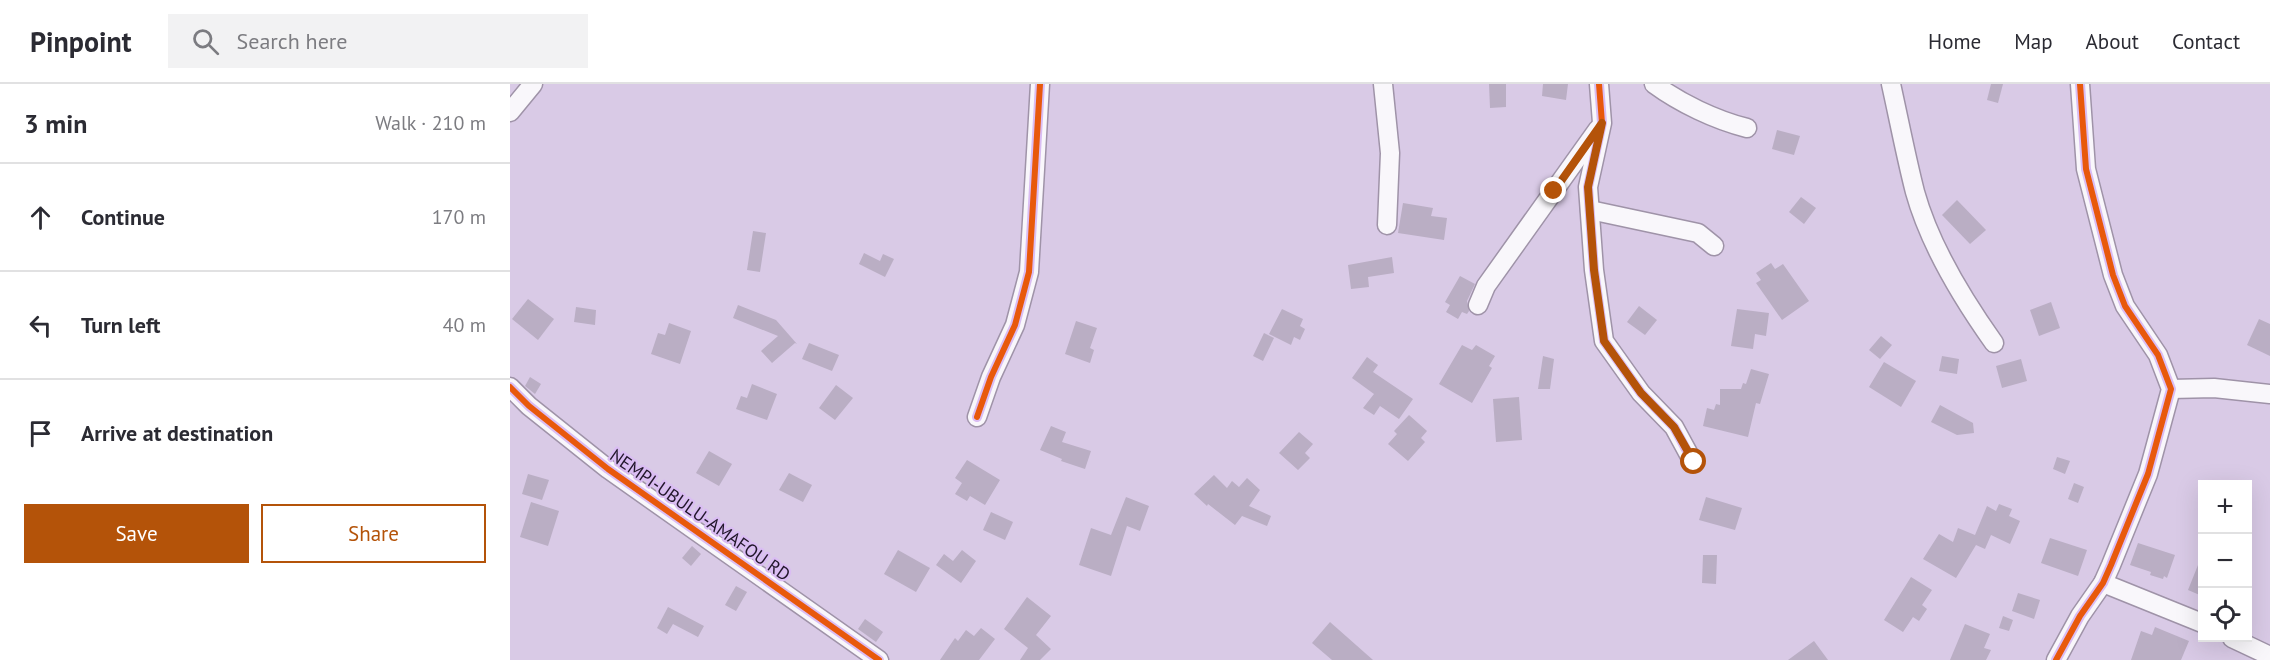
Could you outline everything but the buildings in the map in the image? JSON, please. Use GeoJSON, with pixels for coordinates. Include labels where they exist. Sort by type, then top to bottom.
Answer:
{"type":"FeatureCollection","features":[{"type":"Feature","properties":{"kind":"street"},"geometry":{"type":"LineString","coordinates":[[510,112],[533,84]]}},
{"type":"Feature","properties":{"kind":"street"},"geometry":{"type":"LineString","coordinates":[[977,417],[991,377],[1014,325],[1029,272],[1040,84]]}},
{"type":"Feature","properties":{"kind":"street"},"geometry":{"type":"LineString","coordinates":[[1383,84],[1390,153],[1387,225]]}},
{"type":"Feature","properties":{"kind":"street"},"geometry":{"type":"LineString","coordinates":[[1599,84],[1602,123],[1588,187],[1594,270],[1604,341],[1641,393],[1674,427],[1694,462]]}},
{"type":"Feature","properties":{"kind":"street"},"geometry":{"type":"LineString","coordinates":[[1654,84],[1668,94],[1730,124],[1747,128]]}},
{"type":"Feature","properties":{"kind":"street"},"geometry":{"type":"LineString","coordinates":[[1891,84],[1916,194],[1937,249],[1972,313],[1994,343]]}},
{"type":"Feature","properties":{"kind":"street"},"geometry":{"type":"LineString","coordinates":[[2056,660],[2080,616],[2103,583],[2148,474],[2171,389],[2158,355],[2125,306],[2113,275],[2086,170],[2080,84]]}},
{"type":"Feature","properties":{"kind":"street"},"geometry":{"type":"LineString","coordinates":[[1478,305],[1486,286],[1602,123]]}},
{"type":"Feature","properties":{"kind":"street"},"geometry":{"type":"LineString","coordinates":[[1590,210],[1698,233],[1714,246]]}},
{"type":"Feature","properties":{"kind":"street","name":"NEMPI-UBULU-AMAFOU RD"},"geometry":{"type":"LineString","coordinates":[[510,387],[529,406],[608,469],[879,660]]}},
{"type":"Feature","properties":{"kind":"street"},"geometry":{"type":"LineString","coordinates":[[2171,389],[2214,388],[2270,394]]}},
{"type":"Feature","properties":{"kind":"street"},"geometry":{"type":"LineString","coordinates":[[2103,583],[2198,621]]}},
{"type":"Feature","properties":{"kind":"street"},"geometry":{"type":"LineString","coordinates":[[2240,642],[2270,656]]}},
{"type":"Feature","properties":{"kind":"cycle path"},"geometry":{"type":"LineString","coordinates":[[977,417],[991,377],[1015,325],[1029,272],[1040,84]]}},
{"type":"Feature","properties":{"kind":"cycle path"},"geometry":{"type":"LineString","coordinates":[[1599,84],[1602,123],[1588,187],[1594,270],[1604,341],[1641,393],[1674,427],[1693,462]]}},
{"type":"Feature","properties":{"kind":"cycle path"},"geometry":{"type":"LineString","coordinates":[[2056,660],[2080,616],[2103,583],[2111,565],[2148,474],[2171,389],[2158,355],[2125,306],[2113,275],[2086,169],[2080,84]]}},
{"type":"Feature","properties":{"kind":"cycle path"},"geometry":{"type":"LineString","coordinates":[[510,387],[529,406],[608,469],[879,660]]}},
{"type":"Feature","properties":{"kind":"route"},"geometry":{"type":"LineString","coordinates":[[1554,191],[1602,123],[1588,187],[1594,270],[1604,341],[1641,393],[1674,427],[1694,462]]}}]}
